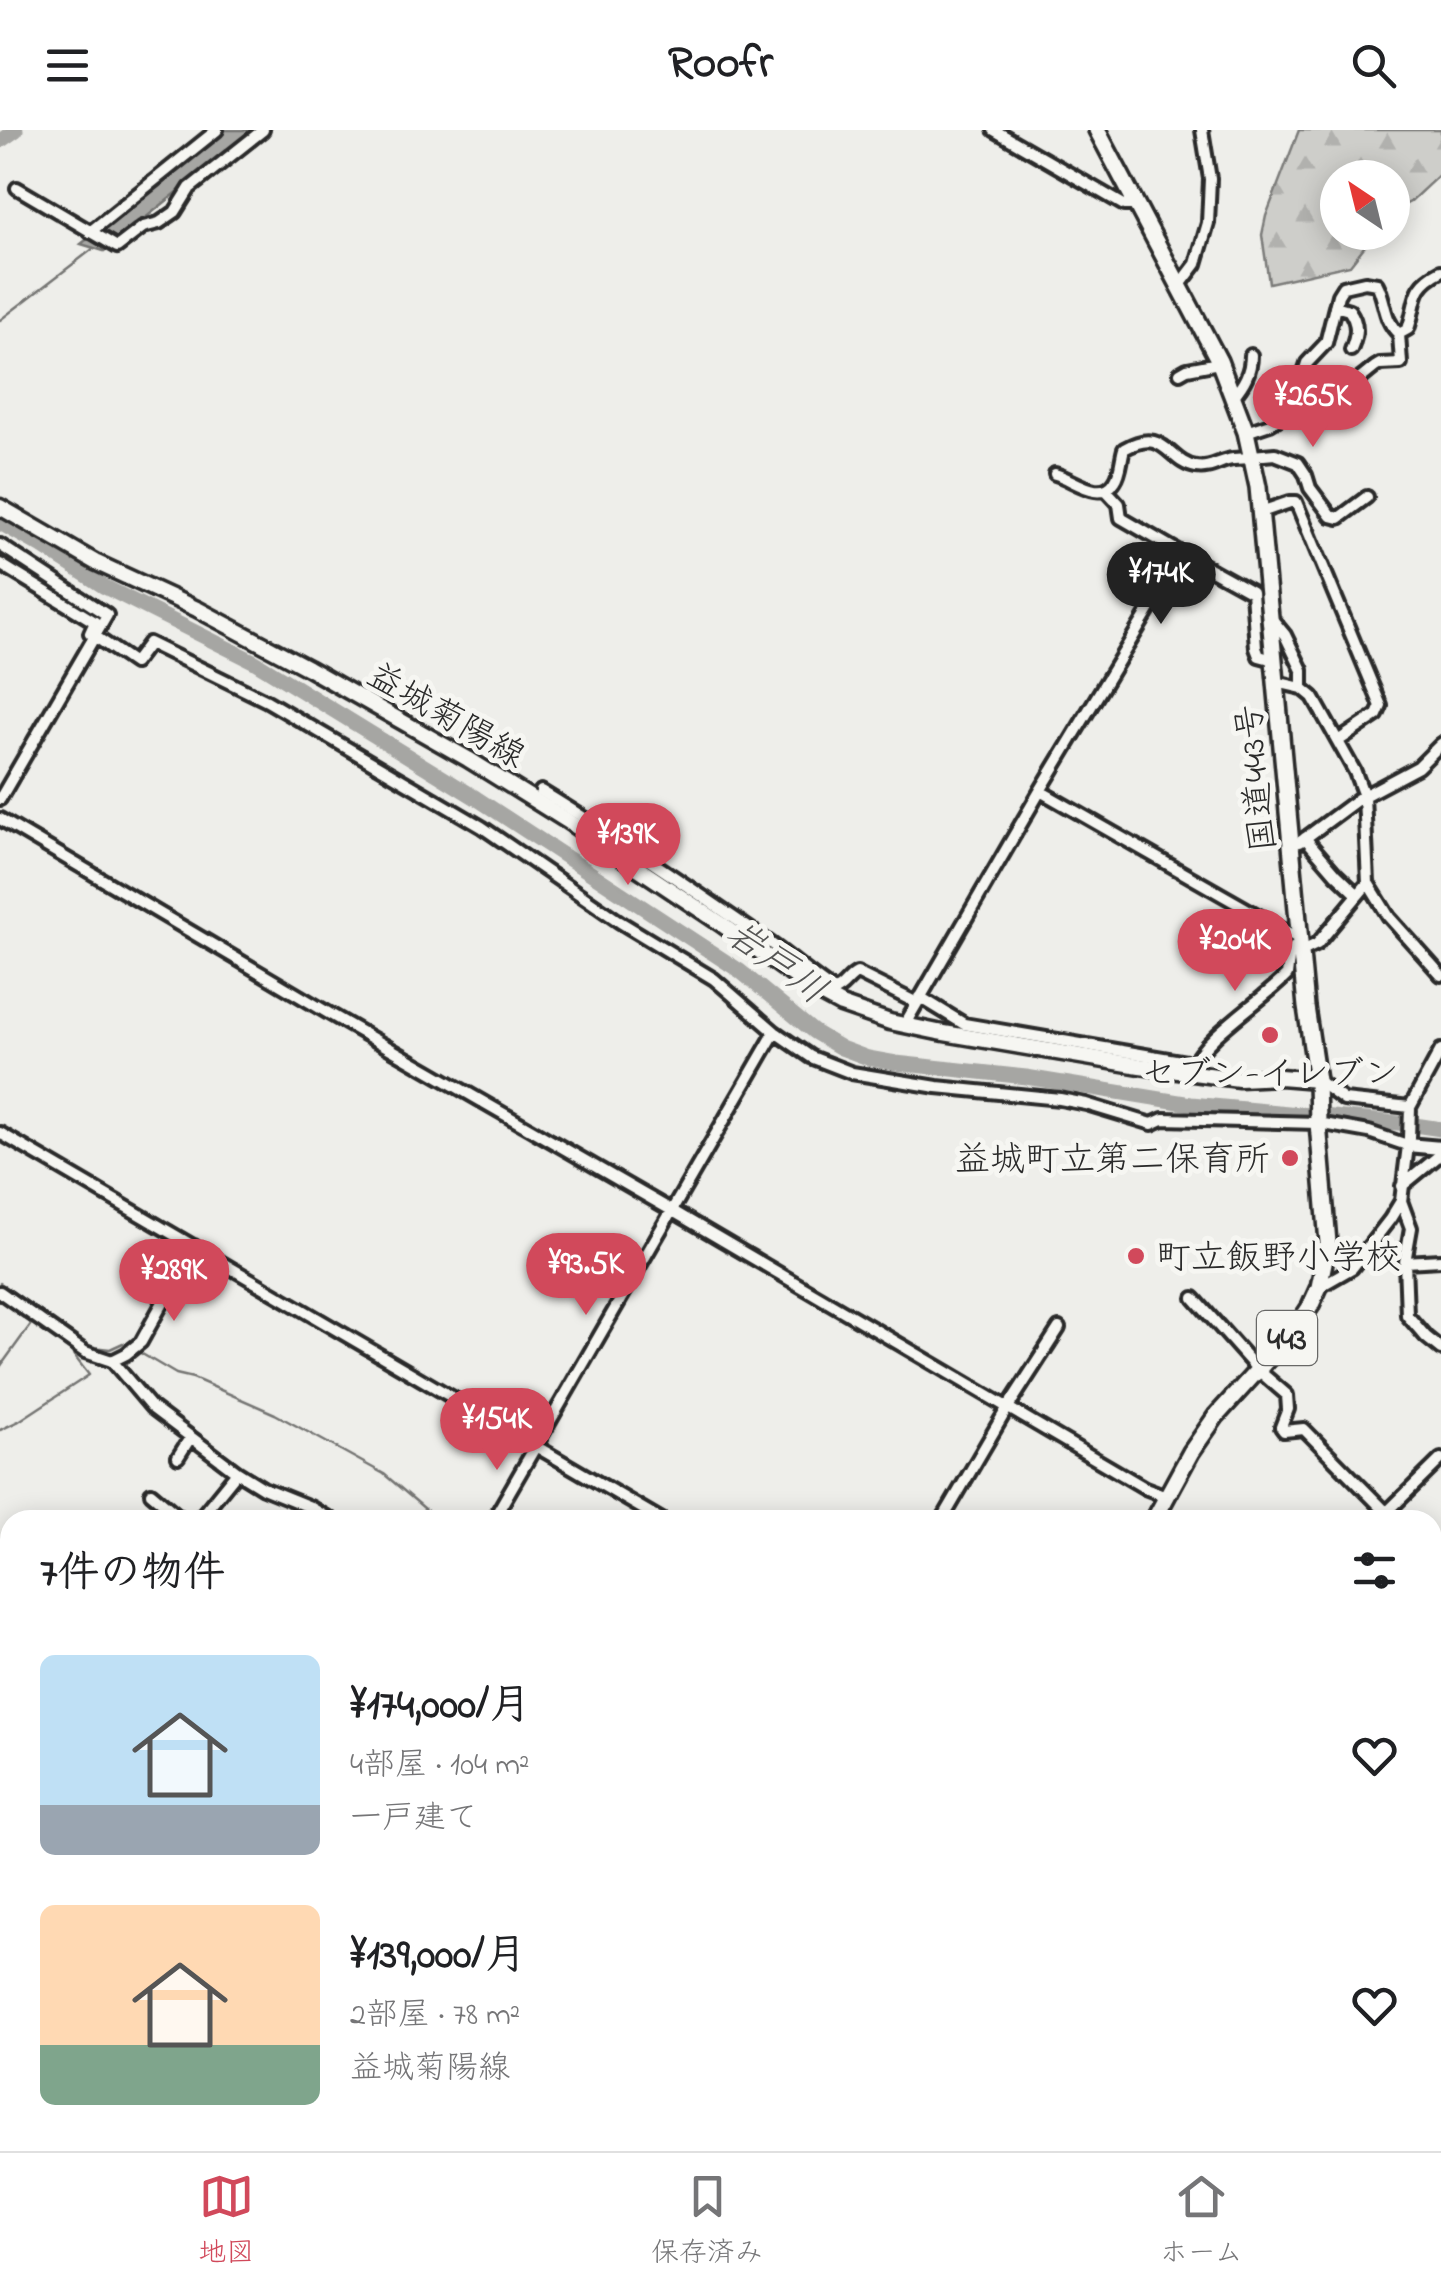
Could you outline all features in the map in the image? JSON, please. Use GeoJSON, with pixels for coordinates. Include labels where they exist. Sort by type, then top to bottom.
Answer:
{"type":"FeatureCollection","features":[{"type":"Feature","properties":{"kind":"highway","name":"国道443号"},"geometry":{"type":"LineString","coordinates":[[1097,130],[1220,364],[1252,457],[1298,841],[1301,945],[1317,1086],[1328,1243],[1319,1288],[1310,1306],[1296,1328],[1216,1416],[1159,1510]]}},
{"type":"Feature","properties":{"kind":"main road","name":"益城菊陽線"},"geometry":{"type":"LineString","coordinates":[[0,507],[95,562],[197,609],[308,668],[468,759],[579,828],[817,992],[864,1015],[938,1032],[1190,1068],[1239,1079],[1280,1078],[1317,1086]]}},
{"type":"Feature","properties":{"kind":"street"},"geometry":{"type":"LineString","coordinates":[[91,233],[216,130]]}},
{"type":"Feature","properties":{"kind":"street"},"geometry":{"type":"LineString","coordinates":[[16,188],[117,247],[144,227],[175,212],[190,188],[263,130]]}},
{"type":"Feature","properties":{"kind":"street"},"geometry":{"type":"LineString","coordinates":[[994,130],[1124,205],[1137,205]]}},
{"type":"Feature","properties":{"kind":"street"},"geometry":{"type":"LineString","coordinates":[[1180,285],[1196,264],[1208,223],[1210,179],[1202,130]]}},
{"type":"Feature","properties":{"kind":"street"},"geometry":{"type":"LineString","coordinates":[[1399,334],[1408,329],[1416,291],[1441,271]]}},
{"type":"Feature","properties":{"kind":"street"},"geometry":{"type":"LineString","coordinates":[[1246,432],[1282,418],[1292,408],[1308,363],[1326,343],[1343,287],[1376,284],[1386,317],[1399,334],[1401,363],[1380,364],[1333,399],[1303,410],[1292,408]]}},
{"type":"Feature","properties":{"kind":"street"},"geometry":{"type":"LineString","coordinates":[[1335,306],[1349,310],[1356,324],[1352,350]]}},
{"type":"Feature","properties":{"kind":"street"},"geometry":{"type":"LineString","coordinates":[[1233,397],[1251,366],[1251,355]]}},
{"type":"Feature","properties":{"kind":"street"},"geometry":{"type":"LineString","coordinates":[[1180,373],[1220,364]]}},
{"type":"Feature","properties":{"kind":"street"},"geometry":{"type":"LineString","coordinates":[[1055,474],[1092,490],[1106,490],[1116,481],[1124,448],[1144,442],[1165,445],[1192,467],[1275,454],[1298,463],[1310,488],[1336,518],[1367,497]]}},
{"type":"Feature","properties":{"kind":"street"},"geometry":{"type":"LineString","coordinates":[[1106,490],[1119,504],[1122,518],[1252,592],[1256,648],[1259,656],[1274,660]]}},
{"type":"Feature","properties":{"kind":"street"},"geometry":{"type":"LineString","coordinates":[[1261,512],[1296,502],[1381,706],[1376,714],[1338,741]]}},
{"type":"Feature","properties":{"kind":"street"},"geometry":{"type":"LineString","coordinates":[[0,546],[107,615],[0,799]]}},
{"type":"Feature","properties":{"kind":"street"},"geometry":{"type":"LineString","coordinates":[[905,1024],[1183,554]]}},
{"type":"Feature","properties":{"kind":"street"},"geometry":{"type":"LineString","coordinates":[[0,564],[94,622],[90,633],[134,663],[149,643],[306,723],[482,826],[620,922],[714,979],[775,1032],[811,1056],[852,1073],[937,1087],[1060,1099],[1152,1124],[1163,1119],[1318,1123],[1441,1151]]}},
{"type":"Feature","properties":{"kind":"street"},"geometry":{"type":"LineString","coordinates":[[1270,617],[1285,636],[1302,670],[1302,688]]}},
{"type":"Feature","properties":{"kind":"street"},"geometry":{"type":"LineString","coordinates":[[1276,682],[1302,688],[1314,697],[1364,796],[1368,883],[1389,917],[1441,973]]}},
{"type":"Feature","properties":{"kind":"street"},"geometry":{"type":"LineString","coordinates":[[1358,895],[1298,841],[1364,796],[1418,767],[1441,744]]}},
{"type":"Feature","properties":{"kind":"street"},"geometry":{"type":"LineString","coordinates":[[541,791],[598,826],[834,991],[858,973],[964,1024],[1190,1068],[1222,1032],[1282,980],[1290,950],[1318,944],[1368,883]]}},
{"type":"Feature","properties":{"kind":"street"},"geometry":{"type":"LineString","coordinates":[[1040,791],[1301,945]]}},
{"type":"Feature","properties":{"kind":"street"},"geometry":{"type":"LineString","coordinates":[[0,819],[1145,1488],[1166,1496]]}},
{"type":"Feature","properties":{"kind":"street"},"geometry":{"type":"LineString","coordinates":[[499,1510],[775,1032]]}},
{"type":"Feature","properties":{"kind":"street"},"geometry":{"type":"LineString","coordinates":[[1319,1288],[1352,1268],[1400,1201],[1410,1107],[1439,1057]]}},
{"type":"Feature","properties":{"kind":"street"},"geometry":{"type":"LineString","coordinates":[[1317,1086],[1344,1100],[1410,1107]]}},
{"type":"Feature","properties":{"kind":"street"},"geometry":{"type":"LineString","coordinates":[[0,1133],[645,1510]]}},
{"type":"Feature","properties":{"kind":"street"},"geometry":{"type":"LineString","coordinates":[[1402,1186],[1441,1151]]}},
{"type":"Feature","properties":{"kind":"street"},"geometry":{"type":"LineString","coordinates":[[1400,1201],[1411,1228],[1405,1262],[1407,1315],[1441,1349]]}},
{"type":"Feature","properties":{"kind":"street"},"geometry":{"type":"LineString","coordinates":[[112,1361],[141,1342],[194,1246]]}},
{"type":"Feature","properties":{"kind":"street"},"geometry":{"type":"LineString","coordinates":[[1405,1262],[1441,1260]]}},
{"type":"Feature","properties":{"kind":"street"},"geometry":{"type":"LineString","coordinates":[[0,1292],[86,1352],[112,1361],[151,1407],[238,1472],[315,1510]]}},
{"type":"Feature","properties":{"kind":"street"},"geometry":{"type":"LineString","coordinates":[[1194,1298],[1258,1370],[1287,1395],[1288,1409],[1281,1427],[1284,1431],[1304,1429],[1377,1510]]}},
{"type":"Feature","properties":{"kind":"street"},"geometry":{"type":"LineString","coordinates":[[948,1510],[1059,1328]]}},
{"type":"Feature","properties":{"kind":"street"},"geometry":{"type":"LineString","coordinates":[[178,1457],[190,1438]]}},
{"type":"Feature","properties":{"kind":"street"},"geometry":{"type":"LineString","coordinates":[[1388,1510],[1441,1458]]}},
{"type":"Feature","properties":{"kind":"street"},"geometry":{"type":"LineString","coordinates":[[206,1510],[238,1472]]}},
{"type":"Feature","properties":{"kind":"street"},"geometry":{"type":"LineString","coordinates":[[152,1493],[172,1510]]}},
{"type":"Feature","properties":{"kind":"green space"},"geometry":{"type":"Polygon","coordinates":[[[1299,130],[1441,130],[1441,173],[1410,202],[1410,160],[1320,160],[1320,250],[1362,250],[1350,265],[1269,283],[1262,235],[1299,130]]]}},
{"type":"Feature","properties":{"kind":"shaded area"},"geometry":{"type":"Polygon","coordinates":[[[225,130],[255,130],[104,251],[81,244],[225,130]]]}},
{"type":"Feature","properties":{"kind":"waterway"},"geometry":{"type":"LineString","coordinates":[[0,141],[16,130]]}},
{"type":"Feature","properties":{"kind":"waterway"},"geometry":{"type":"LineString","coordinates":[[0,320],[94,248]]}},
{"type":"Feature","properties":{"kind":"waterway","name":"岩戸川"},"geometry":{"type":"LineString","coordinates":[[0,523],[103,586],[255,662],[476,798],[740,971],[814,1032],[841,1048],[896,1063],[1026,1077],[1191,1104],[1441,1129]]}},
{"type":"Feature","properties":{"kind":"waterway"},"geometry":{"type":"LineString","coordinates":[[0,1283],[92,1347],[110,1349],[123,1343],[130,1347]]}},
{"type":"Feature","properties":{"kind":"waterway"},"geometry":{"type":"LineString","coordinates":[[0,1367],[34,1320]]}},
{"type":"Feature","properties":{"kind":"waterway"},"geometry":{"type":"LineString","coordinates":[[0,1430],[89,1375],[62,1340]]}},
{"type":"Feature","properties":{"kind":"waterway"},"geometry":{"type":"LineString","coordinates":[[137,1351],[176,1374],[275,1414],[384,1474],[426,1510]]}},
{"type":"Feature","properties":{"kind":"place","name":"セブン-イレブン"},"geometry":{"type":"Point","coordinates":[1270,1035]}},
{"type":"Feature","properties":{"kind":"place","name":"益城町立第二保育所"},"geometry":{"type":"Point","coordinates":[1290,1158]}},
{"type":"Feature","properties":{"kind":"place","name":"町立飯野小学校"},"geometry":{"type":"Point","coordinates":[1136,1256]}}]}
